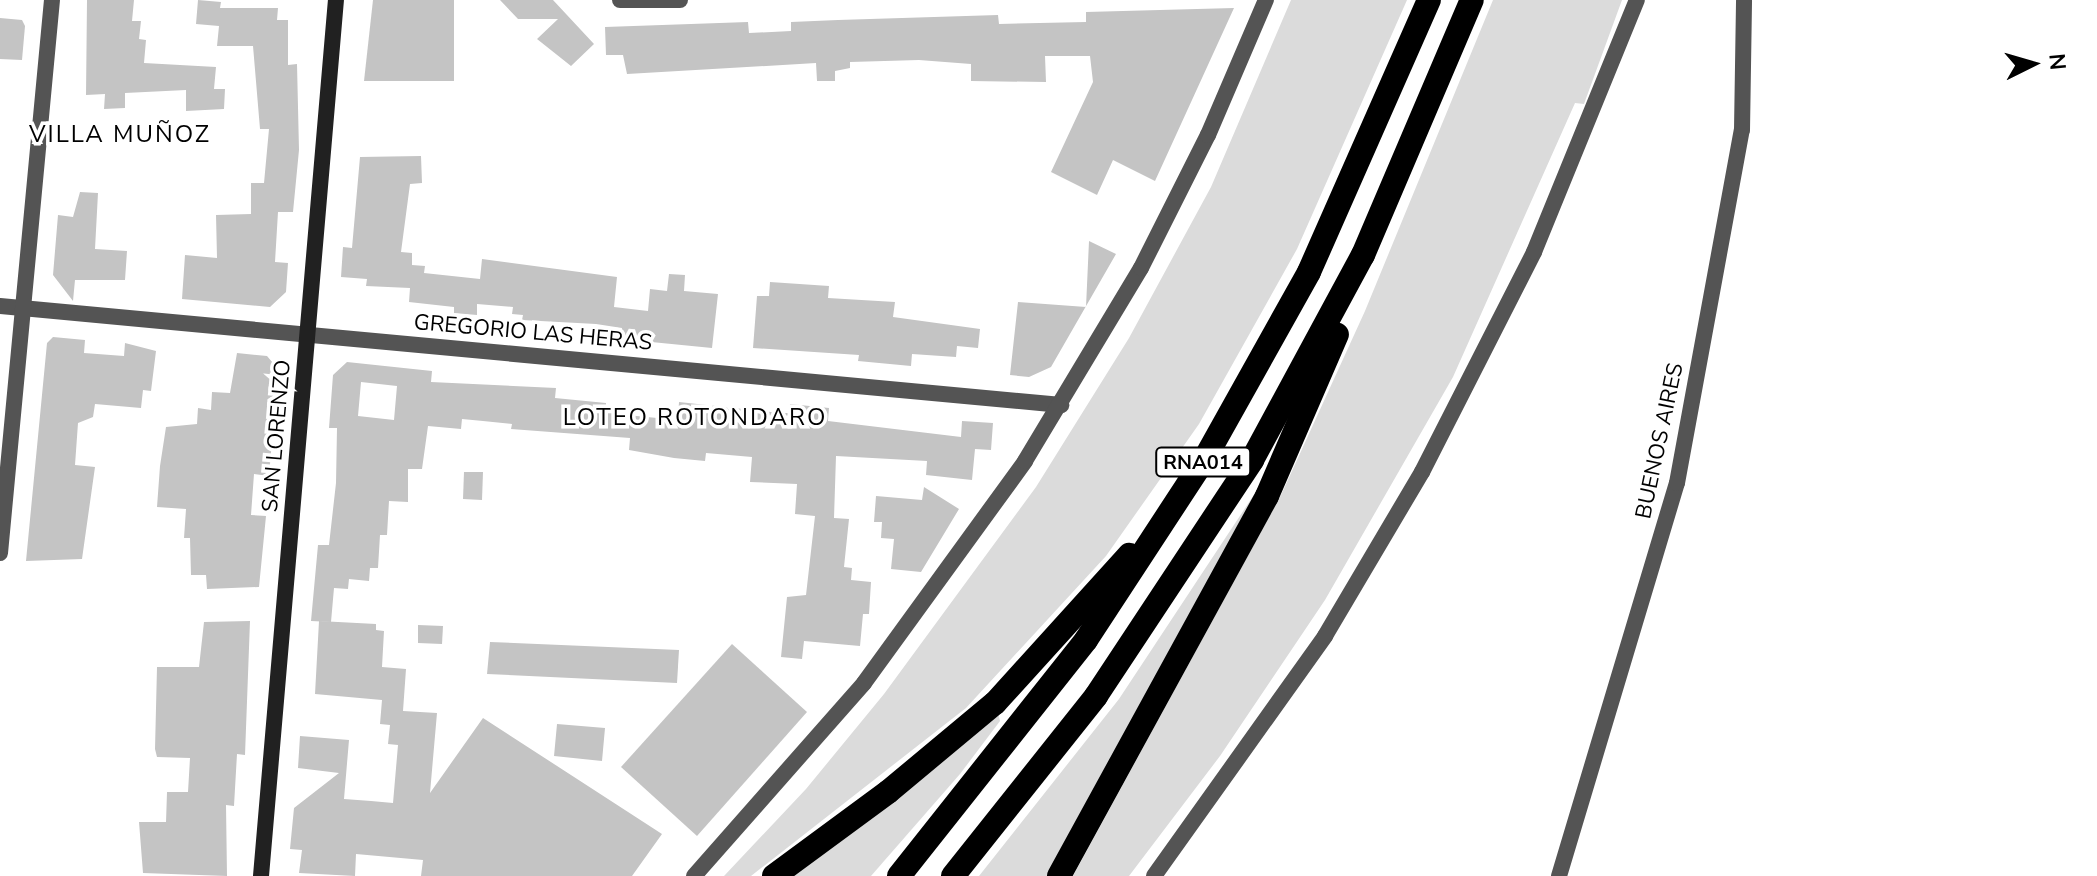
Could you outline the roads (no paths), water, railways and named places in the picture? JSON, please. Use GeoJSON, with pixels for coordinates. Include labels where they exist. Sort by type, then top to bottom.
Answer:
{"type":"FeatureCollection","features":[{"type":"Feature","properties":{"kind":"highway","name":"RNA014"},"geometry":{"type":"LineString","coordinates":[[899,876],[1051,688],[1181,497],[1309,272],[1429,0]]}},
{"type":"Feature","properties":{"kind":"highway","name":"RNA014"},"geometry":{"type":"LineString","coordinates":[[953,876],[1069,733],[1189,561],[1313,351],[1394,190],[1472,0]]}},
{"type":"Feature","properties":{"kind":"highway"},"geometry":{"type":"LineString","coordinates":[[1059,876],[1267,496],[1394,190]]}},
{"type":"Feature","properties":{"kind":"highway"},"geometry":{"type":"LineString","coordinates":[[774,876],[888,792],[995,703],[1181,497]]}},
{"type":"Feature","properties":{"kind":"main road","name":"SAN LORENZO"},"geometry":{"type":"LineString","coordinates":[[261,876],[336,0]]}},
{"type":"Feature","properties":{"kind":"street"},"geometry":{"type":"LineString","coordinates":[[0,553],[52,0]]}},
{"type":"Feature","properties":{"kind":"street"},"geometry":{"type":"LineString","coordinates":[[620,0],[680,0]]}},
{"type":"Feature","properties":{"kind":"street"},"geometry":{"type":"LineString","coordinates":[[694,876],[893,647],[986,520],[1061,405],[1141,268],[1208,135],[1266,0]]}},
{"type":"Feature","properties":{"kind":"street"},"geometry":{"type":"LineString","coordinates":[[1154,876],[1325,636],[1429,459],[1534,252],[1637,0]]}},
{"type":"Feature","properties":{"kind":"street","name":"BUENOS AIRES"},"geometry":{"type":"LineString","coordinates":[[1559,876],[1677,483],[1742,130],[1743,1]]}},
{"type":"Feature","properties":{"kind":"street","name":"GREGORIO LAS HERAS"},"geometry":{"type":"LineString","coordinates":[[0,306],[1061,405]]}},
{"type":"Feature","properties":{"kind":"district","name":"VILLA MUÑOZ"},"geometry":{"type":"Point","coordinates":[120,135]}},
{"type":"Feature","properties":{"kind":"district","name":"LOTEO ROTONDARO"},"geometry":{"type":"Point","coordinates":[695,418]}}]}
